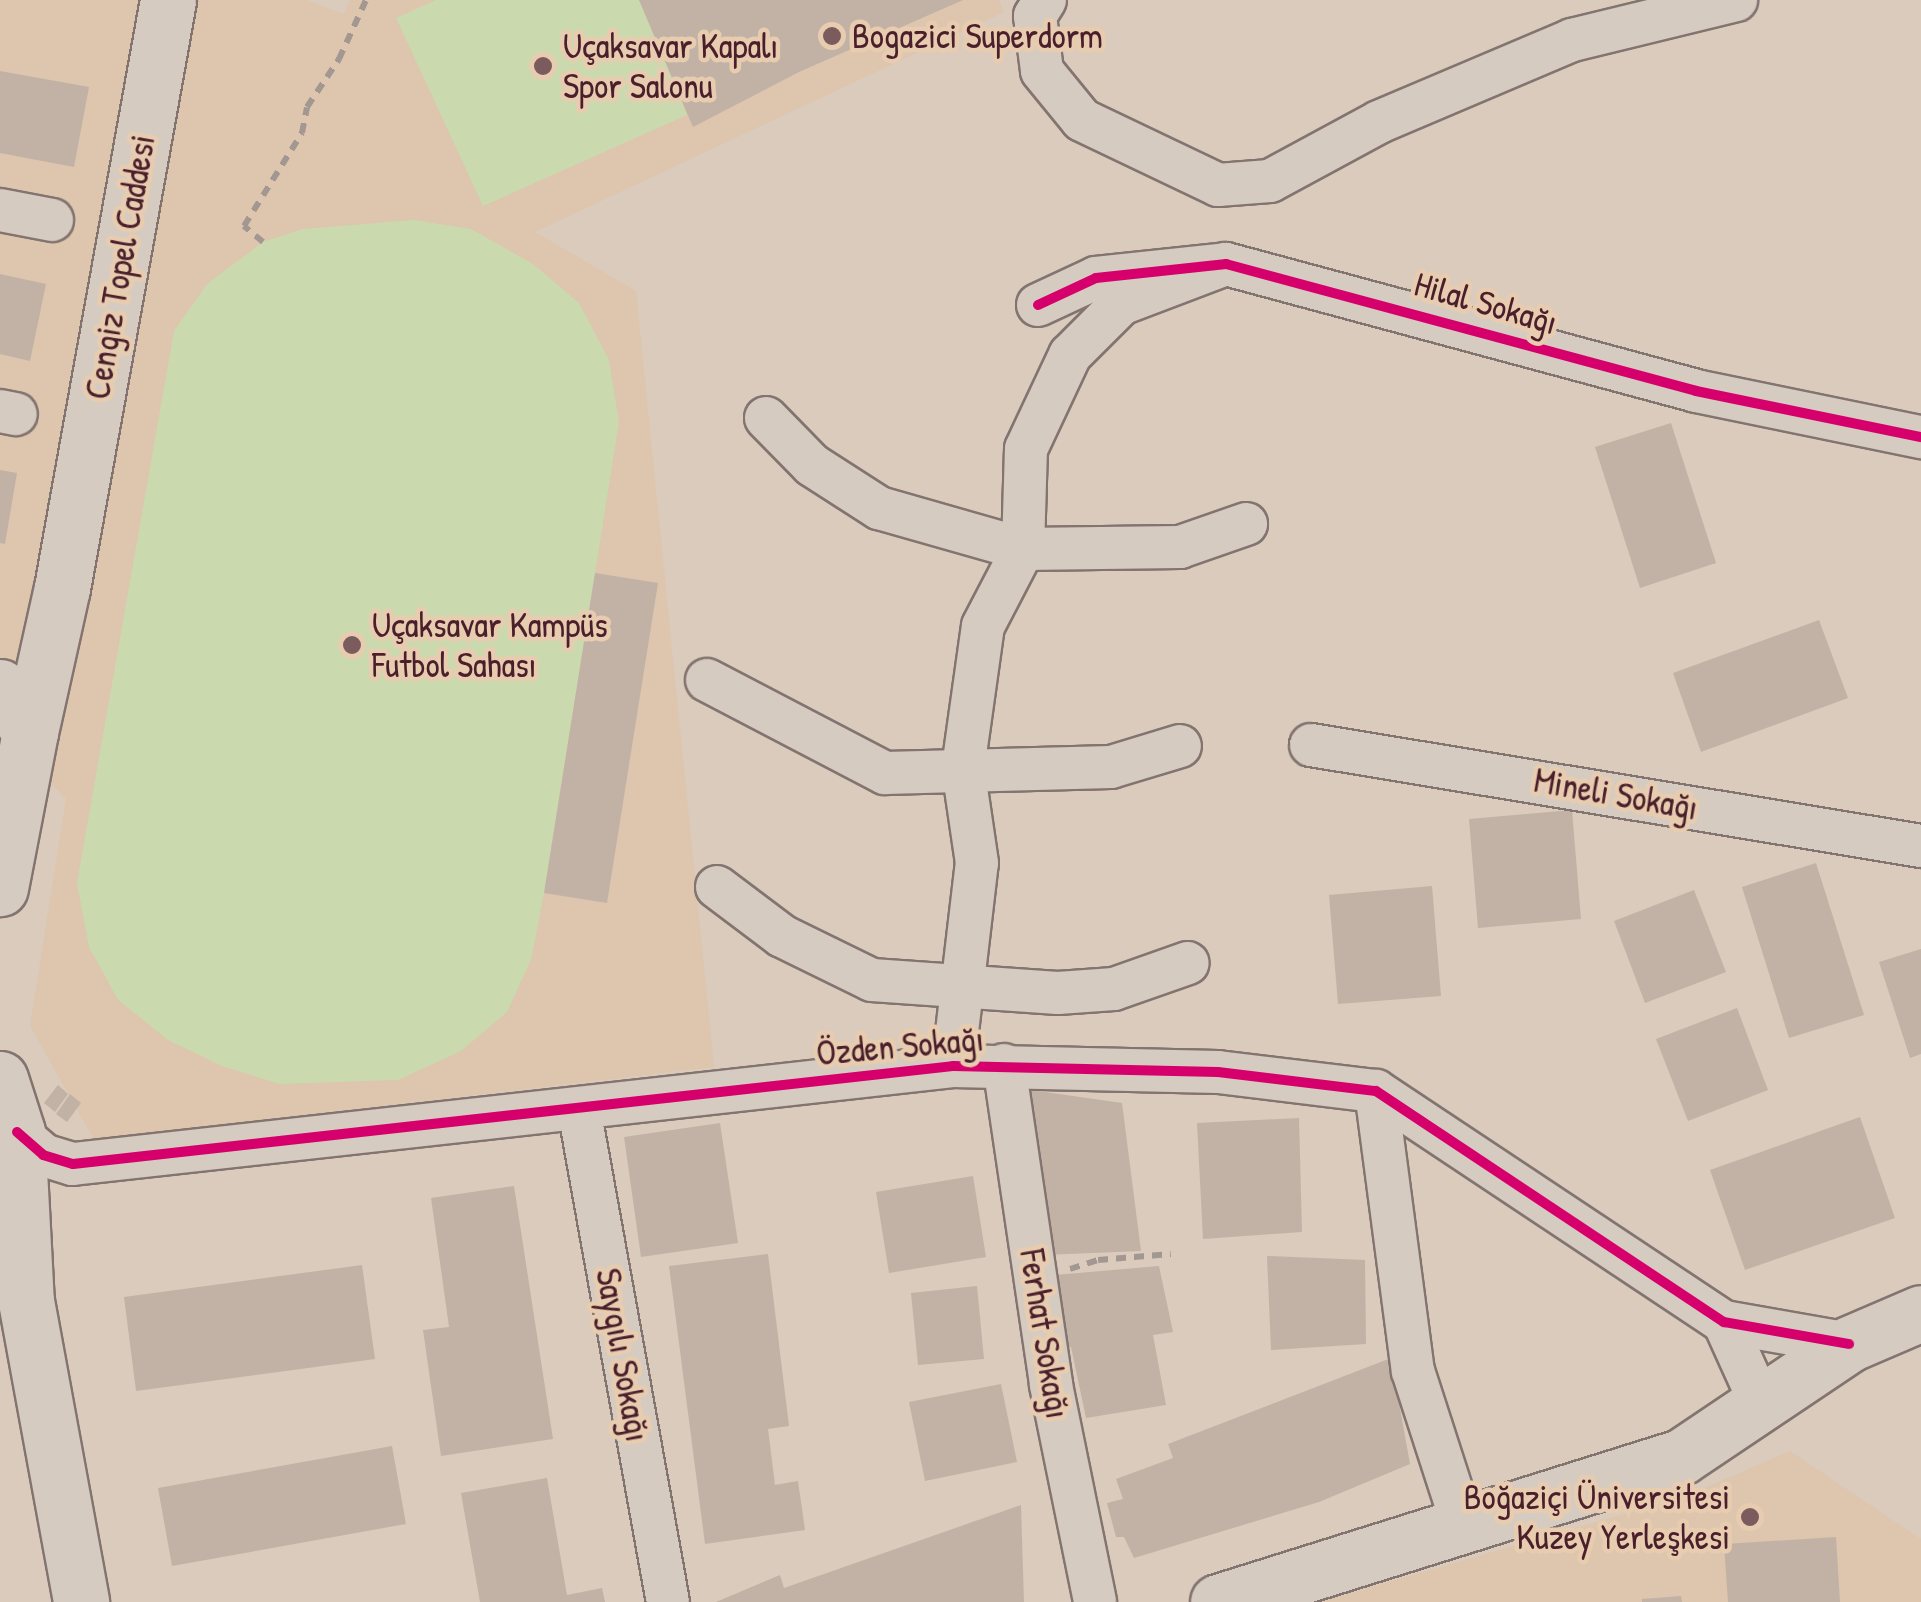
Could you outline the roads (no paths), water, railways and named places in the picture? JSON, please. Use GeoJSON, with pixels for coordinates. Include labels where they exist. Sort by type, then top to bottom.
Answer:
{"type":"FeatureCollection","features":[{"type":"Feature","properties":{"kind":"main road","name":"Cengiz Topel Caddesi"},"geometry":{"type":"LineString","coordinates":[[68,532],[168,0]]}},
{"type":"Feature","properties":{"kind":"main road"},"geometry":{"type":"LineString","coordinates":[[0,664],[68,532]]}},
{"type":"Feature","properties":{"kind":"main road"},"geometry":{"type":"LineString","coordinates":[[0,888],[18,763],[62,588],[68,532]]}},
{"type":"Feature","properties":{"kind":"main road"},"geometry":{"type":"LineString","coordinates":[[0,687],[18,763]]}},
{"type":"Feature","properties":{"kind":"main road"},"geometry":{"type":"LineString","coordinates":[[0,1079],[18,1132],[26,1301],[81,1602]]}},
{"type":"Feature","properties":{"kind":"main road"},"geometry":{"type":"LineString","coordinates":[[1218,1602],[1305,1589],[1462,1526],[1682,1456],[1849,1344],[1921,1313]]}},
{"type":"Feature","properties":{"kind":"main road"},"geometry":{"type":"LineString","coordinates":[[0,1345],[48,1602]]}},
{"type":"Feature","properties":{"kind":"street"},"geometry":{"type":"LineString","coordinates":[[1044,0],[1034,16],[1042,71],[1082,120],[1218,185],[1270,182],[1379,122],[1572,40],[1736,0]]}},
{"type":"Feature","properties":{"kind":"street"},"geometry":{"type":"LineString","coordinates":[[0,210],[52,220]]}},
{"type":"Feature","properties":{"kind":"street"},"geometry":{"type":"LineString","coordinates":[[953,1066],[977,863],[962,768],[983,626],[1023,549],[1026,450],[1070,355],[1121,304],[1226,264]]}},
{"type":"Feature","properties":{"kind":"street","name":"Hilal Sokağı"},"geometry":{"type":"LineString","coordinates":[[1038,306],[1096,278],[1226,264],[1696,391],[1921,437]]}},
{"type":"Feature","properties":{"kind":"street"},"geometry":{"type":"LineString","coordinates":[[766,418],[812,465],[879,508],[1023,549],[1180,547],[1246,524]]}},
{"type":"Feature","properties":{"kind":"street"},"geometry":{"type":"LineString","coordinates":[[707,680],[885,774],[962,768],[1111,767],[1180,746]]}},
{"type":"Feature","properties":{"kind":"street","name":"Mineli Sokağı"},"geometry":{"type":"LineString","coordinates":[[1311,744],[1921,846]]}},
{"type":"Feature","properties":{"kind":"street"},"geometry":{"type":"LineString","coordinates":[[717,887],[782,936],[872,980],[962,988],[1114,989],[1188,964]]}},
{"type":"Feature","properties":{"kind":"street","name":"Özden Sokağı"},"geometry":{"type":"LineString","coordinates":[[18,1132],[43,1155],[73,1164],[953,1066],[1004,1064],[1218,1072],[1376,1091],[1724,1322],[1849,1344]]}},
{"type":"Feature","properties":{"kind":"street","name":"Ferhat Sokağı"},"geometry":{"type":"LineString","coordinates":[[1004,1064],[1034,1274],[1095,1602]]}},
{"type":"Feature","properties":{"kind":"street"},"geometry":{"type":"LineString","coordinates":[[1376,1091],[1412,1371],[1462,1526]]}},
{"type":"Feature","properties":{"kind":"street","name":"Saygılı Sokağı"},"geometry":{"type":"LineString","coordinates":[[579,1109],[668,1602]]}},
{"type":"Feature","properties":{"kind":"street"},"geometry":{"type":"LineString","coordinates":[[1724,1322],[1761,1404]]}},
{"type":"Feature","properties":{"kind":"place","name":"Bogazici Superdorm"},"geometry":{"type":"Point","coordinates":[832,36]}},
{"type":"Feature","properties":{"kind":"place","name":"Uçaksavar Kapalı Spor Salonu"},"geometry":{"type":"Point","coordinates":[543,66]}},
{"type":"Feature","properties":{"kind":"place","name":"Uçaksavar Kampüs Futbol Sahası"},"geometry":{"type":"Point","coordinates":[352,645]}},
{"type":"Feature","properties":{"kind":"place","name":"Boğaziçi Üniversitesi Kuzey Yerleşkesi"},"geometry":{"type":"Point","coordinates":[1750,1517]}}]}
